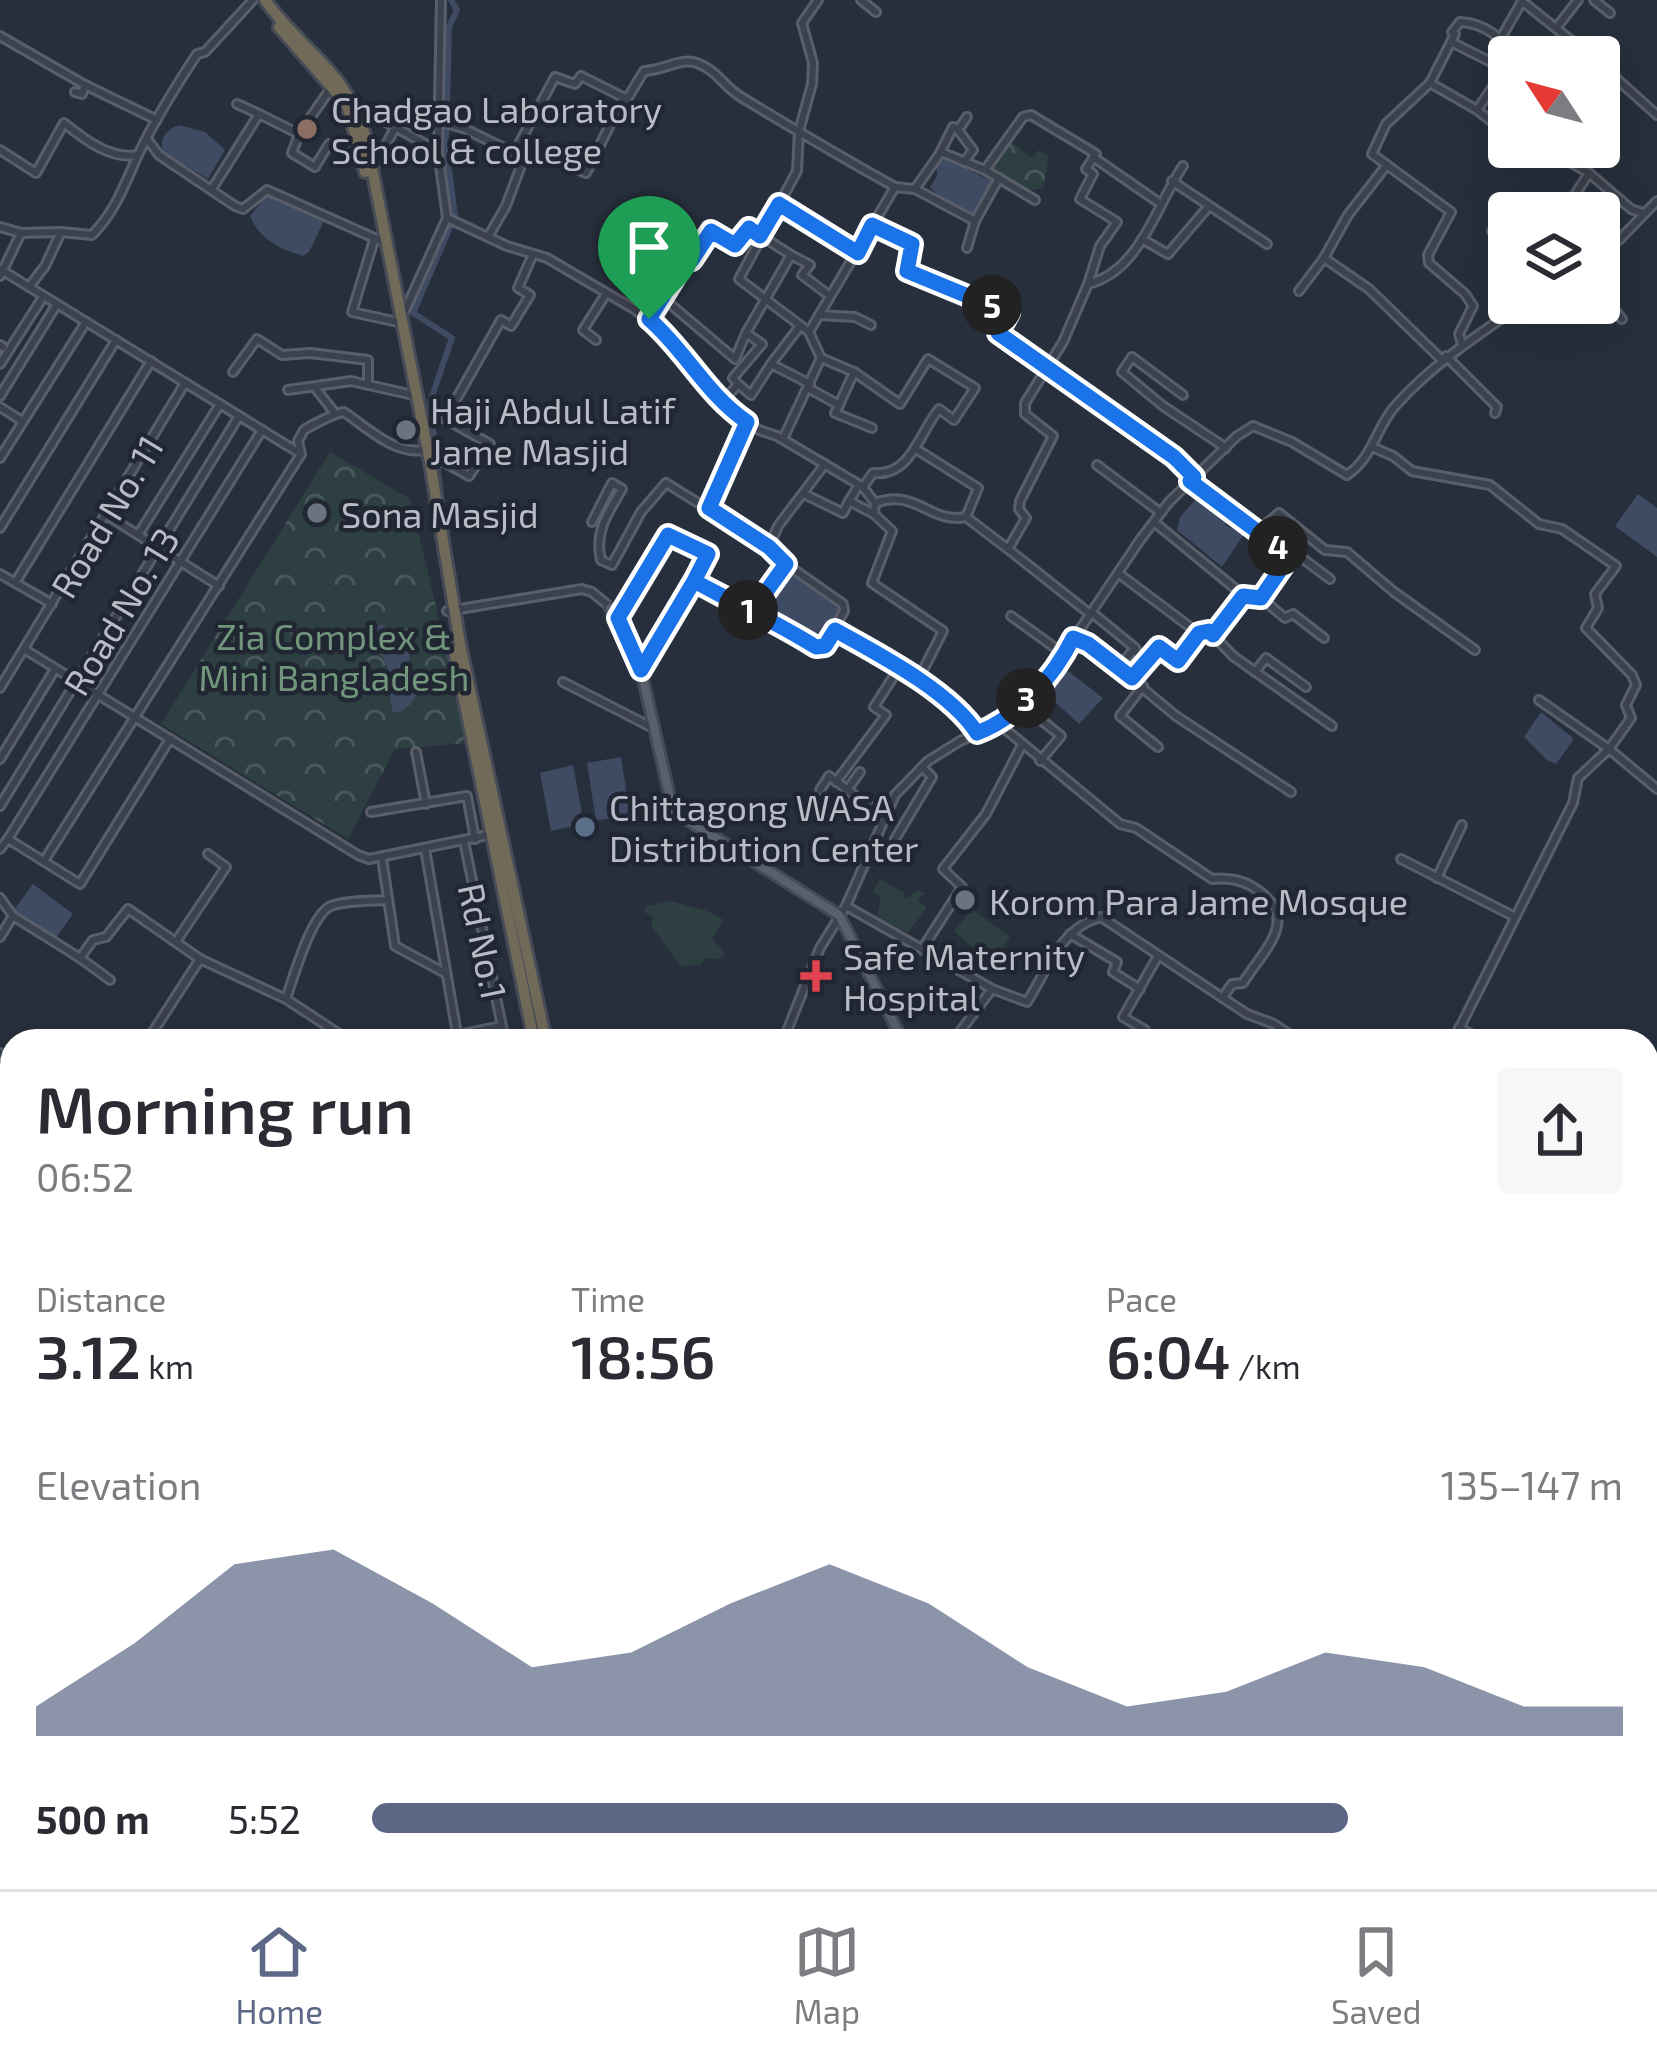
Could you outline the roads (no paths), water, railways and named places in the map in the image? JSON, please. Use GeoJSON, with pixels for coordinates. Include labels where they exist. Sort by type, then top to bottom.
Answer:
{"type":"FeatureCollection","features":[{"type":"Feature","properties":{"kind":"highway"},"geometry":{"type":"LineString","coordinates":[[258,0],[347,105],[400,320],[427,456]]}},
{"type":"Feature","properties":{"kind":"highway"},"geometry":{"type":"LineString","coordinates":[[258,0],[340,80],[356,106],[427,456],[451,610],[532,1029]]}},
{"type":"Feature","properties":{"kind":"highway"},"geometry":{"type":"LineString","coordinates":[[496,833],[543,1029]]}},
{"type":"Feature","properties":{"kind":"main road"},"geometry":{"type":"LineString","coordinates":[[610,608],[641,670],[674,811],[843,910],[897,1029]]}},
{"type":"Feature","properties":{"kind":"street"},"geometry":{"type":"LineString","coordinates":[[0,227],[21,233],[92,235],[116,205],[138,155],[196,54],[206,52],[258,0]]}},
{"type":"Feature","properties":{"kind":"street"},"geometry":{"type":"LineString","coordinates":[[147,139],[159,155],[243,209],[262,192],[276,192],[377,241],[352,312],[400,320],[447,218],[438,151],[441,0]]}},
{"type":"Feature","properties":{"kind":"street"},"geometry":{"type":"LineString","coordinates":[[803,494],[843,512],[873,472],[884,474],[902,466],[939,409],[954,420],[975,388],[928,359],[900,404],[854,372],[821,358],[809,332],[739,279],[797,172],[799,131],[813,63],[802,23],[818,0]]}},
{"type":"Feature","properties":{"kind":"street"},"geometry":{"type":"LineString","coordinates":[[861,0],[876,12]]}},
{"type":"Feature","properties":{"kind":"street"},"geometry":{"type":"LineString","coordinates":[[1557,27],[1578,0]]}},
{"type":"Feature","properties":{"kind":"street"},"geometry":{"type":"LineString","coordinates":[[1594,0],[1610,14]]}},
{"type":"Feature","properties":{"kind":"street"},"geometry":{"type":"LineString","coordinates":[[1503,36],[1522,1],[1568,36]]}},
{"type":"Feature","properties":{"kind":"street"},"geometry":{"type":"LineString","coordinates":[[1462,344],[1459,334],[1473,306],[1429,263],[1428,255],[1450,212],[1372,154],[1386,124],[1430,83],[1460,22],[1482,25],[1497,36]]}},
{"type":"Feature","properties":{"kind":"street"},"geometry":{"type":"LineString","coordinates":[[0,36],[85,86],[157,120]]}},
{"type":"Feature","properties":{"kind":"street"},"geometry":{"type":"LineString","coordinates":[[1451,42],[1488,55]]}},
{"type":"Feature","properties":{"kind":"street"},"geometry":{"type":"LineString","coordinates":[[514,153],[555,77],[575,84],[581,76],[627,99],[644,71],[667,70],[679,62],[693,61],[712,70],[737,95],[896,187],[915,189],[974,221]]}},
{"type":"Feature","properties":{"kind":"street"},"geometry":{"type":"LineString","coordinates":[[1620,82],[1657,115]]}},
{"type":"Feature","properties":{"kind":"street"},"geometry":{"type":"LineString","coordinates":[[1430,83],[1488,119]]}},
{"type":"Feature","properties":{"kind":"street"},"geometry":{"type":"LineString","coordinates":[[75,92],[82,94],[85,86]]}},
{"type":"Feature","properties":{"kind":"street"},"geometry":{"type":"LineString","coordinates":[[332,87],[298,134],[292,153],[315,167],[329,144],[346,153],[361,152]]}},
{"type":"Feature","properties":{"kind":"street"},"geometry":{"type":"LineString","coordinates":[[1477,110],[1488,94]]}},
{"type":"Feature","properties":{"kind":"street"},"geometry":{"type":"LineString","coordinates":[[488,237],[522,163],[546,155],[586,173],[624,97]]}},
{"type":"Feature","properties":{"kind":"street"},"geometry":{"type":"LineString","coordinates":[[237,104],[298,134]]}},
{"type":"Feature","properties":{"kind":"street"},"geometry":{"type":"LineString","coordinates":[[356,106],[438,151]]}},
{"type":"Feature","properties":{"kind":"street"},"geometry":{"type":"LineString","coordinates":[[212,189],[259,115]]}},
{"type":"Feature","properties":{"kind":"street"},"geometry":{"type":"LineString","coordinates":[[985,170],[1023,116],[1031,115],[1096,154],[1087,169],[1093,174],[1081,199],[1117,223],[1100,246],[1088,284],[1025,403],[1025,414],[1053,436],[1020,501],[1019,509],[1027,518],[1024,527],[1008,549]]}},
{"type":"Feature","properties":{"kind":"street"},"geometry":{"type":"LineString","coordinates":[[958,130],[967,118]]}},
{"type":"Feature","properties":{"kind":"street"},"geometry":{"type":"LineString","coordinates":[[439,121],[514,153],[522,163]]}},
{"type":"Feature","properties":{"kind":"street"},"geometry":{"type":"LineString","coordinates":[[0,150],[36,173],[64,123],[108,152],[127,158],[138,155]]}},
{"type":"Feature","properties":{"kind":"street"},"geometry":{"type":"LineString","coordinates":[[915,189],[953,127],[974,150],[964,162]]}},
{"type":"Feature","properties":{"kind":"street"},"geometry":{"type":"LineString","coordinates":[[372,170],[395,128]]}},
{"type":"Feature","properties":{"kind":"street"},"geometry":{"type":"LineString","coordinates":[[940,152],[985,170],[1035,200]]}},
{"type":"Feature","properties":{"kind":"street"},"geometry":{"type":"LineString","coordinates":[[1094,158],[1159,202]]}},
{"type":"Feature","properties":{"kind":"street"},"geometry":{"type":"LineString","coordinates":[[1088,284],[1126,264],[1183,166]]}},
{"type":"Feature","properties":{"kind":"street"},"geometry":{"type":"LineString","coordinates":[[1299,290],[1387,166]]}},
{"type":"Feature","properties":{"kind":"street"},"geometry":{"type":"LineString","coordinates":[[1580,168],[1644,214]]}},
{"type":"Feature","properties":{"kind":"street"},"geometry":{"type":"LineString","coordinates":[[1577,192],[1589,173]]}},
{"type":"Feature","properties":{"kind":"street"},"geometry":{"type":"LineString","coordinates":[[967,248],[974,221],[999,178]]}},
{"type":"Feature","properties":{"kind":"street"},"geometry":{"type":"LineString","coordinates":[[1172,181],[1267,244]]}},
{"type":"Feature","properties":{"kind":"street"},"geometry":{"type":"LineString","coordinates":[[809,332],[896,187]]}},
{"type":"Feature","properties":{"kind":"street"},"geometry":{"type":"LineString","coordinates":[[1620,239],[1657,200]]}},
{"type":"Feature","properties":{"kind":"street"},"geometry":{"type":"LineString","coordinates":[[779,204],[858,253]]}},
{"type":"Feature","properties":{"kind":"street"},"geometry":{"type":"LineString","coordinates":[[1142,238],[1168,254],[1210,206]]}},
{"type":"Feature","properties":{"kind":"street"},"geometry":{"type":"LineString","coordinates":[[447,218],[533,254],[649,319],[722,403],[861,486],[875,503],[874,514]]}},
{"type":"Feature","properties":{"kind":"street"},"geometry":{"type":"LineString","coordinates":[[872,225],[912,244],[907,271],[1009,313],[998,333],[1174,457],[1192,479],[1290,556],[1302,558],[1330,579]]}},
{"type":"Feature","properties":{"kind":"street"},"geometry":{"type":"LineString","coordinates":[[649,319],[687,258],[692,260],[711,231],[735,245],[749,228],[810,265],[802,275],[830,296]]}},
{"type":"Feature","properties":{"kind":"street"},"geometry":{"type":"LineString","coordinates":[[29,287],[61,232]]}},
{"type":"Feature","properties":{"kind":"street"},"geometry":{"type":"LineString","coordinates":[[21,233],[1,272],[301,454]]}},
{"type":"Feature","properties":{"kind":"street"},"geometry":{"type":"LineString","coordinates":[[44,861],[301,454],[298,440],[304,430],[316,427],[334,412],[344,412],[395,446],[469,476],[490,444],[445,419],[501,320],[511,326],[530,295],[518,289],[533,254]]}},
{"type":"Feature","properties":{"kind":"street"},"geometry":{"type":"LineString","coordinates":[[662,298],[735,359],[790,255]]}},
{"type":"Feature","properties":{"kind":"street"},"geometry":{"type":"LineString","coordinates":[[1324,258],[1369,290],[1497,407],[1495,413]]}},
{"type":"Feature","properties":{"kind":"street"},"geometry":{"type":"LineString","coordinates":[[596,340],[583,330],[606,294]]}},
{"type":"Feature","properties":{"kind":"street"},"geometry":{"type":"LineString","coordinates":[[0,364],[44,296]]}},
{"type":"Feature","properties":{"kind":"street"},"geometry":{"type":"LineString","coordinates":[[0,396],[57,304]]}},
{"type":"Feature","properties":{"kind":"street"},"geometry":{"type":"LineString","coordinates":[[819,315],[855,317],[871,325]]}},
{"type":"Feature","properties":{"kind":"street"},"geometry":{"type":"LineString","coordinates":[[0,458],[86,322]]}},
{"type":"Feature","properties":{"kind":"street"},"geometry":{"type":"LineString","coordinates":[[788,1029],[820,948],[843,910],[895,795],[922,767],[999,724],[1044,683],[1154,522],[1192,479],[1247,429],[1260,428],[1347,475],[1372,447],[1378,427],[1391,410],[1444,358],[1492,324]]}},
{"type":"Feature","properties":{"kind":"street"},"geometry":{"type":"LineString","coordinates":[[746,333],[762,344],[734,378],[751,394],[800,326]]}},
{"type":"Feature","properties":{"kind":"street"},"geometry":{"type":"LineString","coordinates":[[233,372],[257,339],[282,355],[310,353],[368,360],[368,385]]}},
{"type":"Feature","properties":{"kind":"street"},"geometry":{"type":"LineString","coordinates":[[0,528],[116,340]]}},
{"type":"Feature","properties":{"kind":"street"},"geometry":{"type":"LineString","coordinates":[[1183,395],[1132,357],[1122,372],[1226,448]]}},
{"type":"Feature","properties":{"kind":"street"},"geometry":{"type":"LineString","coordinates":[[783,439],[821,358]]}},
{"type":"Feature","properties":{"kind":"street"},"geometry":{"type":"LineString","coordinates":[[15,583],[151,361]]}},
{"type":"Feature","properties":{"kind":"street"},"geometry":{"type":"LineString","coordinates":[[771,364],[839,405]]}},
{"type":"Feature","properties":{"kind":"street"},"geometry":{"type":"LineString","coordinates":[[854,372],[836,413],[872,428]]}},
{"type":"Feature","properties":{"kind":"street"},"geometry":{"type":"LineString","coordinates":[[288,390],[351,381],[413,395]]}},
{"type":"Feature","properties":{"kind":"street","name":"Road No. 11"},"geometry":{"type":"LineString","coordinates":[[0,688],[185,383]]}},
{"type":"Feature","properties":{"kind":"street"},"geometry":{"type":"LineString","coordinates":[[722,403],[738,384]]}},
{"type":"Feature","properties":{"kind":"street"},"geometry":{"type":"LineString","coordinates":[[316,389],[334,412]]}},
{"type":"Feature","properties":{"kind":"street"},"geometry":{"type":"LineString","coordinates":[[138,535],[220,404]]}},
{"type":"Feature","properties":{"kind":"street"},"geometry":{"type":"LineString","coordinates":[[0,407],[23,422]]}},
{"type":"Feature","properties":{"kind":"street","name":"Road No. 13"},"geometry":{"type":"LineString","coordinates":[[0,806],[239,416]]}},
{"type":"Feature","properties":{"kind":"street"},"geometry":{"type":"LineString","coordinates":[[709,508],[747,422]]}},
{"type":"Feature","properties":{"kind":"street"},"geometry":{"type":"LineString","coordinates":[[0,849],[262,430]]}},
{"type":"Feature","properties":{"kind":"street"},"geometry":{"type":"LineString","coordinates":[[1372,447],[1412,471],[1490,485],[1539,524],[1562,530],[1616,566],[1595,594],[1598,608],[1586,628],[1636,685],[1626,705],[1631,718],[1578,778],[1573,802],[1460,1028]]}},
{"type":"Feature","properties":{"kind":"street"},"geometry":{"type":"LineString","coordinates":[[914,448],[977,488],[966,517]]}},
{"type":"Feature","properties":{"kind":"street"},"geometry":{"type":"LineString","coordinates":[[769,547],[825,464]]}},
{"type":"Feature","properties":{"kind":"street"},"geometry":{"type":"LineString","coordinates":[[1097,465],[1161,513]]}},
{"type":"Feature","properties":{"kind":"street"},"geometry":{"type":"LineString","coordinates":[[592,522],[612,483],[622,489],[597,543],[601,560],[612,565],[641,512],[666,483],[769,547],[843,604],[844,611],[825,646],[816,647],[760,612],[694,581]]}},
{"type":"Feature","properties":{"kind":"street"},"geometry":{"type":"LineString","coordinates":[[875,503],[904,498],[948,520],[966,517],[1136,648],[1143,666]]}},
{"type":"Feature","properties":{"kind":"street"},"geometry":{"type":"LineString","coordinates":[[849,501],[874,514],[892,531],[872,584],[944,632],[918,680]]}},
{"type":"Feature","properties":{"kind":"street"},"geometry":{"type":"LineString","coordinates":[[1258,530],[1279,513],[1325,550],[1347,552],[1475,650]]}},
{"type":"Feature","properties":{"kind":"street"},"geometry":{"type":"LineString","coordinates":[[108,516],[219,586]]}},
{"type":"Feature","properties":{"kind":"street"},"geometry":{"type":"LineString","coordinates":[[1154,522],[1243,596],[1261,598],[1285,618],[1293,614],[1324,638]]}},
{"type":"Feature","properties":{"kind":"street"},"geometry":{"type":"LineString","coordinates":[[618,618],[668,535],[708,554],[641,670]]}},
{"type":"Feature","properties":{"kind":"street"},"geometry":{"type":"LineString","coordinates":[[1261,598],[1290,556]]}},
{"type":"Feature","properties":{"kind":"street"},"geometry":{"type":"LineString","coordinates":[[760,612],[763,596],[786,564]]}},
{"type":"Feature","properties":{"kind":"street"},"geometry":{"type":"LineString","coordinates":[[1118,573],[1199,633]]}},
{"type":"Feature","properties":{"kind":"street"},"geometry":{"type":"LineString","coordinates":[[0,574],[52,604]]}},
{"type":"Feature","properties":{"kind":"street"},"geometry":{"type":"LineString","coordinates":[[451,610],[582,589],[610,608]]}},
{"type":"Feature","properties":{"kind":"street"},"geometry":{"type":"LineString","coordinates":[[1213,635],[1243,596]]}},
{"type":"Feature","properties":{"kind":"street"},"geometry":{"type":"LineString","coordinates":[[1011,616],[1065,655]]}},
{"type":"Feature","properties":{"kind":"street"},"geometry":{"type":"LineString","coordinates":[[835,630],[918,680],[968,718],[977,733]]}},
{"type":"Feature","properties":{"kind":"street"},"geometry":{"type":"LineString","coordinates":[[1132,678],[1159,647],[1178,661],[1199,633],[1209,631],[1256,672],[1332,726]]}},
{"type":"Feature","properties":{"kind":"street"},"geometry":{"type":"LineString","coordinates":[[1073,638],[1119,667],[1176,716],[1291,792]]}},
{"type":"Feature","properties":{"kind":"street"},"geometry":{"type":"LineString","coordinates":[[1119,667],[1136,648]]}},
{"type":"Feature","properties":{"kind":"street"},"geometry":{"type":"LineString","coordinates":[[25,649],[358,855],[382,857],[496,833]]}},
{"type":"Feature","properties":{"kind":"street"},"geometry":{"type":"LineString","coordinates":[[1256,672],[1266,658],[1306,687]]}},
{"type":"Feature","properties":{"kind":"street"},"geometry":{"type":"LineString","coordinates":[[0,759],[55,668]]}},
{"type":"Feature","properties":{"kind":"street"},"geometry":{"type":"LineString","coordinates":[[836,782],[886,716],[874,707],[899,668]]}},
{"type":"Feature","properties":{"kind":"street"},"geometry":{"type":"LineString","coordinates":[[563,682],[653,728]]}},
{"type":"Feature","properties":{"kind":"street"},"geometry":{"type":"LineString","coordinates":[[1143,686],[1120,716],[1158,747]]}},
{"type":"Feature","properties":{"kind":"street"},"geometry":{"type":"LineString","coordinates":[[1539,700],[1609,748],[1657,789]]}},
{"type":"Feature","properties":{"kind":"street"},"geometry":{"type":"LineString","coordinates":[[1020,704],[1061,736],[1040,761]]}},
{"type":"Feature","properties":{"kind":"street"},"geometry":{"type":"LineString","coordinates":[[999,724],[1120,824],[1136,828],[1211,880],[1222,877],[1247,883],[1272,900],[1279,914],[1276,930],[1243,983],[1232,984],[1223,997]]}},
{"type":"Feature","properties":{"kind":"street"},"geometry":{"type":"LineString","coordinates":[[8,839],[80,884],[170,739]]}},
{"type":"Feature","properties":{"kind":"street"},"geometry":{"type":"LineString","coordinates":[[922,949],[962,887],[943,869],[986,814],[1022,745]]}},
{"type":"Feature","properties":{"kind":"street"},"geometry":{"type":"LineString","coordinates":[[416,752],[426,804]]}},
{"type":"Feature","properties":{"kind":"street"},"geometry":{"type":"LineString","coordinates":[[895,839],[932,777],[922,767]]}},
{"type":"Feature","properties":{"kind":"street"},"geometry":{"type":"LineString","coordinates":[[847,790],[860,772]]}},
{"type":"Feature","properties":{"kind":"street"},"geometry":{"type":"LineString","coordinates":[[820,790],[829,776],[883,816]]}},
{"type":"Feature","properties":{"kind":"street"},"geometry":{"type":"LineString","coordinates":[[371,812],[467,796],[475,839]]}},
{"type":"Feature","properties":{"kind":"street"},"geometry":{"type":"LineString","coordinates":[[1437,878],[1462,825]]}},
{"type":"Feature","properties":{"kind":"street","name":"Rd No.1"},"geometry":{"type":"LineString","coordinates":[[464,841],[503,1029]]}},
{"type":"Feature","properties":{"kind":"street"},"geometry":{"type":"LineString","coordinates":[[425,848],[445,974],[462,1029]]}},
{"type":"Feature","properties":{"kind":"street"},"geometry":{"type":"LineString","coordinates":[[177,940],[226,867],[208,854]]}},
{"type":"Feature","properties":{"kind":"street"},"geometry":{"type":"LineString","coordinates":[[382,857],[395,946],[445,974]]}},
{"type":"Feature","properties":{"kind":"street"},"geometry":{"type":"LineString","coordinates":[[1401,859],[1515,917]]}},
{"type":"Feature","properties":{"kind":"street"},"geometry":{"type":"LineString","coordinates":[[0,898],[13,916],[110,980]]}},
{"type":"Feature","properties":{"kind":"street"},"geometry":{"type":"LineString","coordinates":[[286,999],[324,910],[388,899]]}},
{"type":"Feature","properties":{"kind":"street"},"geometry":{"type":"LineString","coordinates":[[80,958],[93,940],[106,937],[128,909],[200,958],[286,999],[332,1029]]}},
{"type":"Feature","properties":{"kind":"street"},"geometry":{"type":"LineString","coordinates":[[843,910],[1002,993]]}},
{"type":"Feature","properties":{"kind":"street"},"geometry":{"type":"LineString","coordinates":[[0,938],[13,916]]}},
{"type":"Feature","properties":{"kind":"street"},"geometry":{"type":"LineString","coordinates":[[992,989],[1027,1002],[1070,934],[1101,917],[1277,1029]]}},
{"type":"Feature","properties":{"kind":"street"},"geometry":{"type":"LineString","coordinates":[[1070,934],[1117,962],[1113,972],[1140,989]]}},
{"type":"Feature","properties":{"kind":"street"},"geometry":{"type":"LineString","coordinates":[[1143,1029],[1123,1017],[1158,956]]}},
{"type":"Feature","properties":{"kind":"street"},"geometry":{"type":"LineString","coordinates":[[155,1029],[200,958]]}},
{"type":"Feature","properties":{"kind":"street"},"geometry":{"type":"LineString","coordinates":[[962,1029],[992,989]]}},
{"type":"Feature","properties":{"kind":"street"},"geometry":{"type":"LineString","coordinates":[[491,1029],[502,1026]]}},
{"type":"Feature","properties":{"kind":"water"},"geometry":{"type":"Polygon","coordinates":[[[179,125],[205,132],[225,150],[208,179],[163,152],[165,135],[179,125]]]}},
{"type":"Feature","properties":{"kind":"water"},"geometry":{"type":"Polygon","coordinates":[[[946,158],[991,181],[972,216],[930,187],[937,164],[946,158]]]}},
{"type":"Feature","properties":{"kind":"water"},"geometry":{"type":"Polygon","coordinates":[[[269,193],[325,219],[303,256],[271,242],[254,224],[250,216],[269,193]]]}},
{"type":"Feature","properties":{"kind":"water"},"geometry":{"type":"Polygon","coordinates":[[[1638,494],[1657,508],[1657,557],[1615,526],[1638,494]]]}},
{"type":"Feature","properties":{"kind":"water"},"geometry":{"type":"Polygon","coordinates":[[[1197,498],[1227,520],[1225,525],[1244,534],[1222,567],[1177,530],[1180,517],[1197,498]]]}},
{"type":"Feature","properties":{"kind":"water"},"geometry":{"type":"Polygon","coordinates":[[[785,570],[838,608],[818,644],[764,607],[785,570]]]}},
{"type":"Feature","properties":{"kind":"water"},"geometry":{"type":"Polygon","coordinates":[[[382,624],[408,642],[406,670],[418,677],[403,674],[397,688],[410,692],[421,688],[399,713],[392,711],[388,668],[369,631],[382,624]]]}},
{"type":"Feature","properties":{"kind":"water"},"geometry":{"type":"Polygon","coordinates":[[[1068,671],[1103,698],[1079,724],[1054,701],[1051,690],[1060,673],[1068,671]]]}},
{"type":"Feature","properties":{"kind":"water"},"geometry":{"type":"Polygon","coordinates":[[[1541,712],[1574,739],[1556,764],[1524,737],[1541,712]]]}},
{"type":"Feature","properties":{"kind":"water"},"geometry":{"type":"Polygon","coordinates":[[[621,757],[630,815],[596,821],[587,763],[621,757]]]}},
{"type":"Feature","properties":{"kind":"water"},"geometry":{"type":"Polygon","coordinates":[[[573,765],[584,824],[551,831],[540,773],[573,765]]]}},
{"type":"Feature","properties":{"kind":"water"},"geometry":{"type":"Polygon","coordinates":[[[33,884],[73,914],[55,939],[13,911],[33,884]]]}},
{"type":"Feature","properties":{"kind":"waterway"},"geometry":{"type":"LineString","coordinates":[[442,505],[430,402],[452,338],[413,313],[455,216],[446,145],[449,27],[457,10],[451,0]]}},
{"type":"Feature","properties":{"kind":"place","name":"Chadgao Laboratory School & college"},"geometry":{"type":"Point","coordinates":[307,129]}},
{"type":"Feature","properties":{"kind":"place","name":"Haji Abdul Latif Jame Masjid"},"geometry":{"type":"Point","coordinates":[406,430]}},
{"type":"Feature","properties":{"kind":"place","name":"Sona Masjid"},"geometry":{"type":"Point","coordinates":[317,513]}},
{"type":"Feature","properties":{"kind":"place","name":"Chittagong WASA Distribution Center"},"geometry":{"type":"Point","coordinates":[585,827]}},
{"type":"Feature","properties":{"kind":"place","name":"Korom Para Jame Mosque"},"geometry":{"type":"Point","coordinates":[965,900]}},
{"type":"Feature","properties":{"kind":"place","name":"Safe Maternity Hospital"},"geometry":{"type":"Point","coordinates":[816,976]}},
{"type":"Feature","properties":{"kind":"park label","name":"Zia Complex & Mini Bangladesh"},"geometry":{"type":"Point","coordinates":[334,656]}}]}
